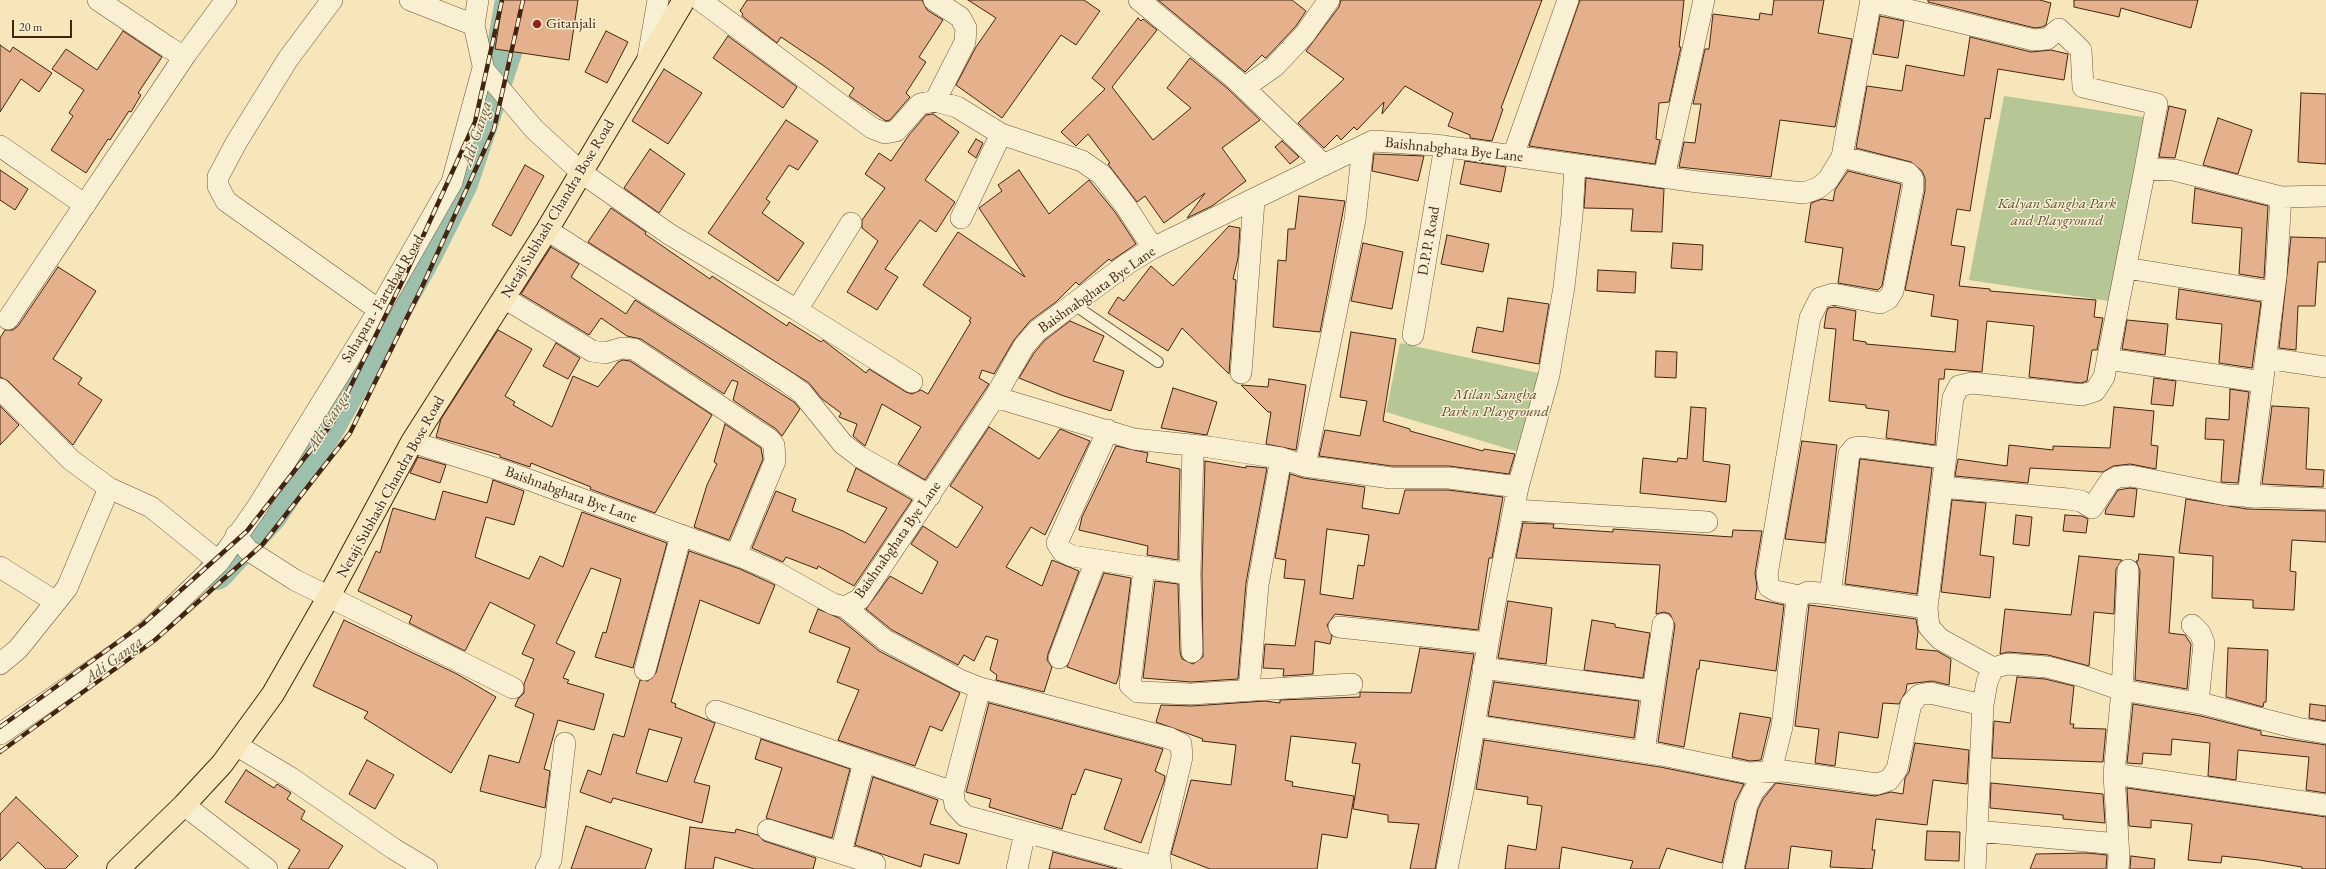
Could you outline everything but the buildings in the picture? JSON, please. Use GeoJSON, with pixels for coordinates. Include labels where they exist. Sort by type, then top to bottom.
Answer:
{"type":"FeatureCollection","features":[{"type":"Feature","properties":{"kind":"main road","name":"Netaji Subhash Chandra Bose Road"},"geometry":{"type":"LineString","coordinates":[[118,869],[184,805],[222,764],[273,694],[328,598],[412,442],[547,230],[684,0]]}},
{"type":"Feature","properties":{"kind":"street"},"geometry":{"type":"LineString","coordinates":[[98,0],[176,52],[186,54]]}},
{"type":"Feature","properties":{"kind":"street"},"geometry":{"type":"LineString","coordinates":[[3,321],[85,205],[186,54],[226,0]]}},
{"type":"Feature","properties":{"kind":"street"},"geometry":{"type":"LineString","coordinates":[[332,0],[288,59],[252,117],[218,177],[218,186],[226,201],[379,310]]}},
{"type":"Feature","properties":{"kind":"street"},"geometry":{"type":"LineString","coordinates":[[410,0],[474,25]]}},
{"type":"Feature","properties":{"kind":"street","name":"Sahapara - Fartabad Road"},"geometry":{"type":"LineString","coordinates":[[0,734],[129,645],[155,624],[219,562],[236,535],[258,506],[379,310],[452,182],[484,71],[474,25],[478,0]]}},
{"type":"Feature","properties":{"kind":"street"},"geometry":{"type":"LineString","coordinates":[[648,59],[658,0]]}},
{"type":"Feature","properties":{"kind":"street"},"geometry":{"type":"LineString","coordinates":[[700,0],[872,128],[885,133],[896,130],[920,104],[935,101],[957,107],[1001,134],[1082,161],[1102,175],[1125,205],[1153,248]]}},
{"type":"Feature","properties":{"kind":"street"},"geometry":{"type":"LineString","coordinates":[[934,0],[960,17],[966,28],[965,42],[935,101]]}},
{"type":"Feature","properties":{"kind":"street"},"geometry":{"type":"LineString","coordinates":[[1244,88],[1275,66],[1305,34],[1329,0]]}},
{"type":"Feature","properties":{"kind":"street"},"geometry":{"type":"LineString","coordinates":[[1513,156],[1568,0]]}},
{"type":"Feature","properties":{"kind":"street"},"geometry":{"type":"LineString","coordinates":[[1664,177],[1704,0]]}},
{"type":"Feature","properties":{"kind":"street"},"geometry":{"type":"LineString","coordinates":[[1141,1],[1244,88],[1324,165]]}},
{"type":"Feature","properties":{"kind":"street"},"geometry":{"type":"LineString","coordinates":[[1927,608],[1830,594],[1808,592],[1799,596],[1776,591],[1769,587],[1767,576],[1810,318],[1820,298],[1833,294],[1880,303],[1888,299],[1893,291],[1913,188],[1913,179],[1908,173],[1842,157],[1871,1],[2034,40],[2047,39],[2059,29],[2081,50],[2083,87],[2157,104],[2108,359],[2104,377],[2096,391],[2082,395],[1972,383],[1959,386],[1953,398],[1927,608],[1929,627],[1940,639],[1993,668],[2006,664],[2047,667],[2082,676],[2122,690],[2198,703],[2297,728],[2326,733]]}},
{"type":"Feature","properties":{"kind":"street"},"geometry":{"type":"LineString","coordinates":[[484,71],[534,129],[582,173],[669,234],[797,310],[912,382]]}},
{"type":"Feature","properties":{"kind":"street"},"geometry":{"type":"LineString","coordinates":[[961,218],[1001,134]]}},
{"type":"Feature","properties":{"kind":"street","name":"Baishnabghata Bye Lane"},"geometry":{"type":"LineString","coordinates":[[412,442],[513,474],[736,555],[776,572],[833,604],[846,607],[860,599],[995,397],[1024,346],[1037,331],[1127,264],[1153,248],[1254,201],[1373,141],[1445,146],[1664,177],[1804,193],[1818,188],[1828,180],[1842,157]]}},
{"type":"Feature","properties":{"kind":"street"},"geometry":{"type":"LineString","coordinates":[[0,146],[85,205]]}},
{"type":"Feature","properties":{"kind":"street"},"geometry":{"type":"LineString","coordinates":[[1305,466],[1355,220],[1363,146]]}},
{"type":"Feature","properties":{"kind":"street","name":"D.P.P. Road"},"geometry":{"type":"LineString","coordinates":[[1413,335],[1445,146]]}},
{"type":"Feature","properties":{"kind":"street"},"geometry":{"type":"LineString","coordinates":[[1447,869],[1474,726],[1483,668],[1515,510],[1518,487],[1549,375],[1560,309],[1572,216],[1575,165]]}},
{"type":"Feature","properties":{"kind":"street"},"geometry":{"type":"LineString","coordinates":[[2145,170],[2174,170],[2281,197],[2326,196]]}},
{"type":"Feature","properties":{"kind":"street"},"geometry":{"type":"LineString","coordinates":[[2248,497],[2274,292],[2281,197]]}},
{"type":"Feature","properties":{"kind":"street"},"geometry":{"type":"LineString","coordinates":[[1241,373],[1254,201]]}},
{"type":"Feature","properties":{"kind":"street"},"geometry":{"type":"LineString","coordinates":[[797,310],[851,222]]}},
{"type":"Feature","properties":{"kind":"street"},"geometry":{"type":"LineString","coordinates":[[547,230],[786,382],[809,400],[843,444],[860,457],[930,496]]}},
{"type":"Feature","properties":{"kind":"street"},"geometry":{"type":"LineString","coordinates":[[2126,268],[2274,292]]}},
{"type":"Feature","properties":{"kind":"street"},"geometry":{"type":"LineString","coordinates":[[504,298],[592,351],[605,353],[622,348],[634,349],[769,439],[774,445],[776,460],[736,555]]}},
{"type":"Feature","properties":{"kind":"street"},"geometry":{"type":"LineString","coordinates":[[2266,358],[2326,367]]}},
{"type":"Feature","properties":{"kind":"street"},"geometry":{"type":"LineString","coordinates":[[2108,359],[2263,382]]}},
{"type":"Feature","properties":{"kind":"street"},"geometry":{"type":"LineString","coordinates":[[0,390],[70,460],[109,488],[151,507],[219,562]]}},
{"type":"Feature","properties":{"kind":"street"},"geometry":{"type":"LineString","coordinates":[[995,397],[1134,439],[1193,445],[1281,458],[1305,466],[1391,478],[1449,478],[1518,487]]}},
{"type":"Feature","properties":{"kind":"street"},"geometry":{"type":"LineString","coordinates":[[1108,430],[1057,543],[1062,552],[1072,556],[1144,569],[1190,574]]}},
{"type":"Feature","properties":{"kind":"street"},"geometry":{"type":"LineString","coordinates":[[1192,652],[1190,574],[1193,445]]}},
{"type":"Feature","properties":{"kind":"street"},"geometry":{"type":"LineString","coordinates":[[1830,594],[1849,454],[1854,448],[1861,446],[1945,458]]}},
{"type":"Feature","properties":{"kind":"street"},"geometry":{"type":"LineString","coordinates":[[1250,689],[1258,585],[1281,458]]}},
{"type":"Feature","properties":{"kind":"street"},"geometry":{"type":"LineString","coordinates":[[1942,487],[2068,499],[2081,502],[2092,508],[2110,481],[2118,477],[2131,476],[2227,495],[2326,499]]}},
{"type":"Feature","properties":{"kind":"street"},"geometry":{"type":"LineString","coordinates":[[0,664],[18,649],[67,588],[109,488]]}},
{"type":"Feature","properties":{"kind":"street"},"geometry":{"type":"LineString","coordinates":[[1515,510],[1707,522]]}},
{"type":"Feature","properties":{"kind":"street"},"geometry":{"type":"LineString","coordinates":[[236,535],[248,550],[328,598],[513,688]]}},
{"type":"Feature","properties":{"kind":"street"},"geometry":{"type":"LineString","coordinates":[[644,670],[682,535]]}},
{"type":"Feature","properties":{"kind":"street"},"geometry":{"type":"LineString","coordinates":[[1059,658],[1096,560]]}},
{"type":"Feature","properties":{"kind":"street"},"geometry":{"type":"LineString","coordinates":[[0,567],[56,602]]}},
{"type":"Feature","properties":{"kind":"street"},"geometry":{"type":"LineString","coordinates":[[1144,569],[1130,684],[1138,692],[1191,694],[1250,689],[1352,684]]}},
{"type":"Feature","properties":{"kind":"street"},"geometry":{"type":"LineString","coordinates":[[2118,869],[2114,774],[2122,690],[2128,570]]}},
{"type":"Feature","properties":{"kind":"street"},"geometry":{"type":"LineString","coordinates":[[1733,869],[1747,805],[1753,792],[1771,770],[1785,708],[1796,607],[1799,596]]}},
{"type":"Feature","properties":{"kind":"street"},"geometry":{"type":"LineString","coordinates":[[846,607],[885,640],[960,680],[980,688],[1169,738],[1181,744],[1182,757],[1159,855],[1161,869],[965,816],[955,805],[953,792],[980,688]]}},
{"type":"Feature","properties":{"kind":"street"},"geometry":{"type":"LineString","coordinates":[[1644,752],[1663,624]]}},
{"type":"Feature","properties":{"kind":"street"},"geometry":{"type":"LineString","coordinates":[[2192,625],[2200,633],[2204,643],[2198,703]]}},
{"type":"Feature","properties":{"kind":"street"},"geometry":{"type":"LineString","coordinates":[[1339,627],[1488,643]]}},
{"type":"Feature","properties":{"kind":"street"},"geometry":{"type":"LineString","coordinates":[[1483,668],[1653,691]]}},
{"type":"Feature","properties":{"kind":"street"},"geometry":{"type":"LineString","coordinates":[[1975,869],[1983,705],[1987,682],[1993,668]]}},
{"type":"Feature","properties":{"kind":"street"},"geometry":{"type":"LineString","coordinates":[[1474,726],[1644,752],[1749,774],[1771,770],[1877,784],[1889,780],[1897,769],[1911,704],[1919,695],[1930,693],[1983,705]]}},
{"type":"Feature","properties":{"kind":"street"},"geometry":{"type":"LineString","coordinates":[[716,711],[953,792]]}},
{"type":"Feature","properties":{"kind":"street"},"geometry":{"type":"LineString","coordinates":[[546,869],[551,860],[565,743]]}},
{"type":"Feature","properties":{"kind":"street"},"geometry":{"type":"LineString","coordinates":[[236,745],[291,778],[394,849],[427,869]]}},
{"type":"Feature","properties":{"kind":"street"},"geometry":{"type":"LineString","coordinates":[[841,853],[864,762]]}},
{"type":"Feature","properties":{"kind":"street"},"geometry":{"type":"LineString","coordinates":[[2114,774],[2326,805]]}},
{"type":"Feature","properties":{"kind":"street"},"geometry":{"type":"LineString","coordinates":[[184,805],[267,869]]}},
{"type":"Feature","properties":{"kind":"street"},"geometry":{"type":"LineString","coordinates":[[768,830],[875,864]]}},
{"type":"Feature","properties":{"kind":"street"},"geometry":{"type":"LineString","coordinates":[[1977,831],[2118,844]]}},
{"type":"Feature","properties":{"kind":"street"},"geometry":{"type":"LineString","coordinates":[[1017,869],[1025,832]]}},
{"type":"Feature","properties":{"kind":"lane"},"geometry":{"type":"LineString","coordinates":[[1073,304],[1158,362]]}},
{"type":"Feature","properties":{"kind":"green space","name":"Kalyan Sangha Park and Playground"},"geometry":{"type":"Polygon","coordinates":[[[2004,96],[2149,118],[2115,302],[1969,280],[2004,96]]]}},
{"type":"Feature","properties":{"kind":"green space","name":"Milan Sangha Park n Playground"},"geometry":{"type":"Polygon","coordinates":[[[1400,343],[1543,374],[1522,453],[1386,412],[1400,343]]]}},
{"type":"Feature","properties":{"kind":"waterway","name":"Adi Ganga"},"geometry":{"type":"LineString","coordinates":[[216,572],[269,515],[327,427],[424,255],[460,183],[504,52],[513,0]]}},
{"type":"Feature","properties":{"kind":"railway"},"geometry":{"type":"LineString","coordinates":[[0,727],[143,624],[247,531],[333,422],[404,278],[475,122],[502,0]]}},
{"type":"Feature","properties":{"kind":"railway"},"geometry":{"type":"LineString","coordinates":[[0,752],[155,640],[262,545],[350,433],[422,287],[494,129],[523,0]]}},
{"type":"Feature","properties":{"kind":"place","name":"Gitanjali"},"geometry":{"type":"Point","coordinates":[537,24]}}]}
